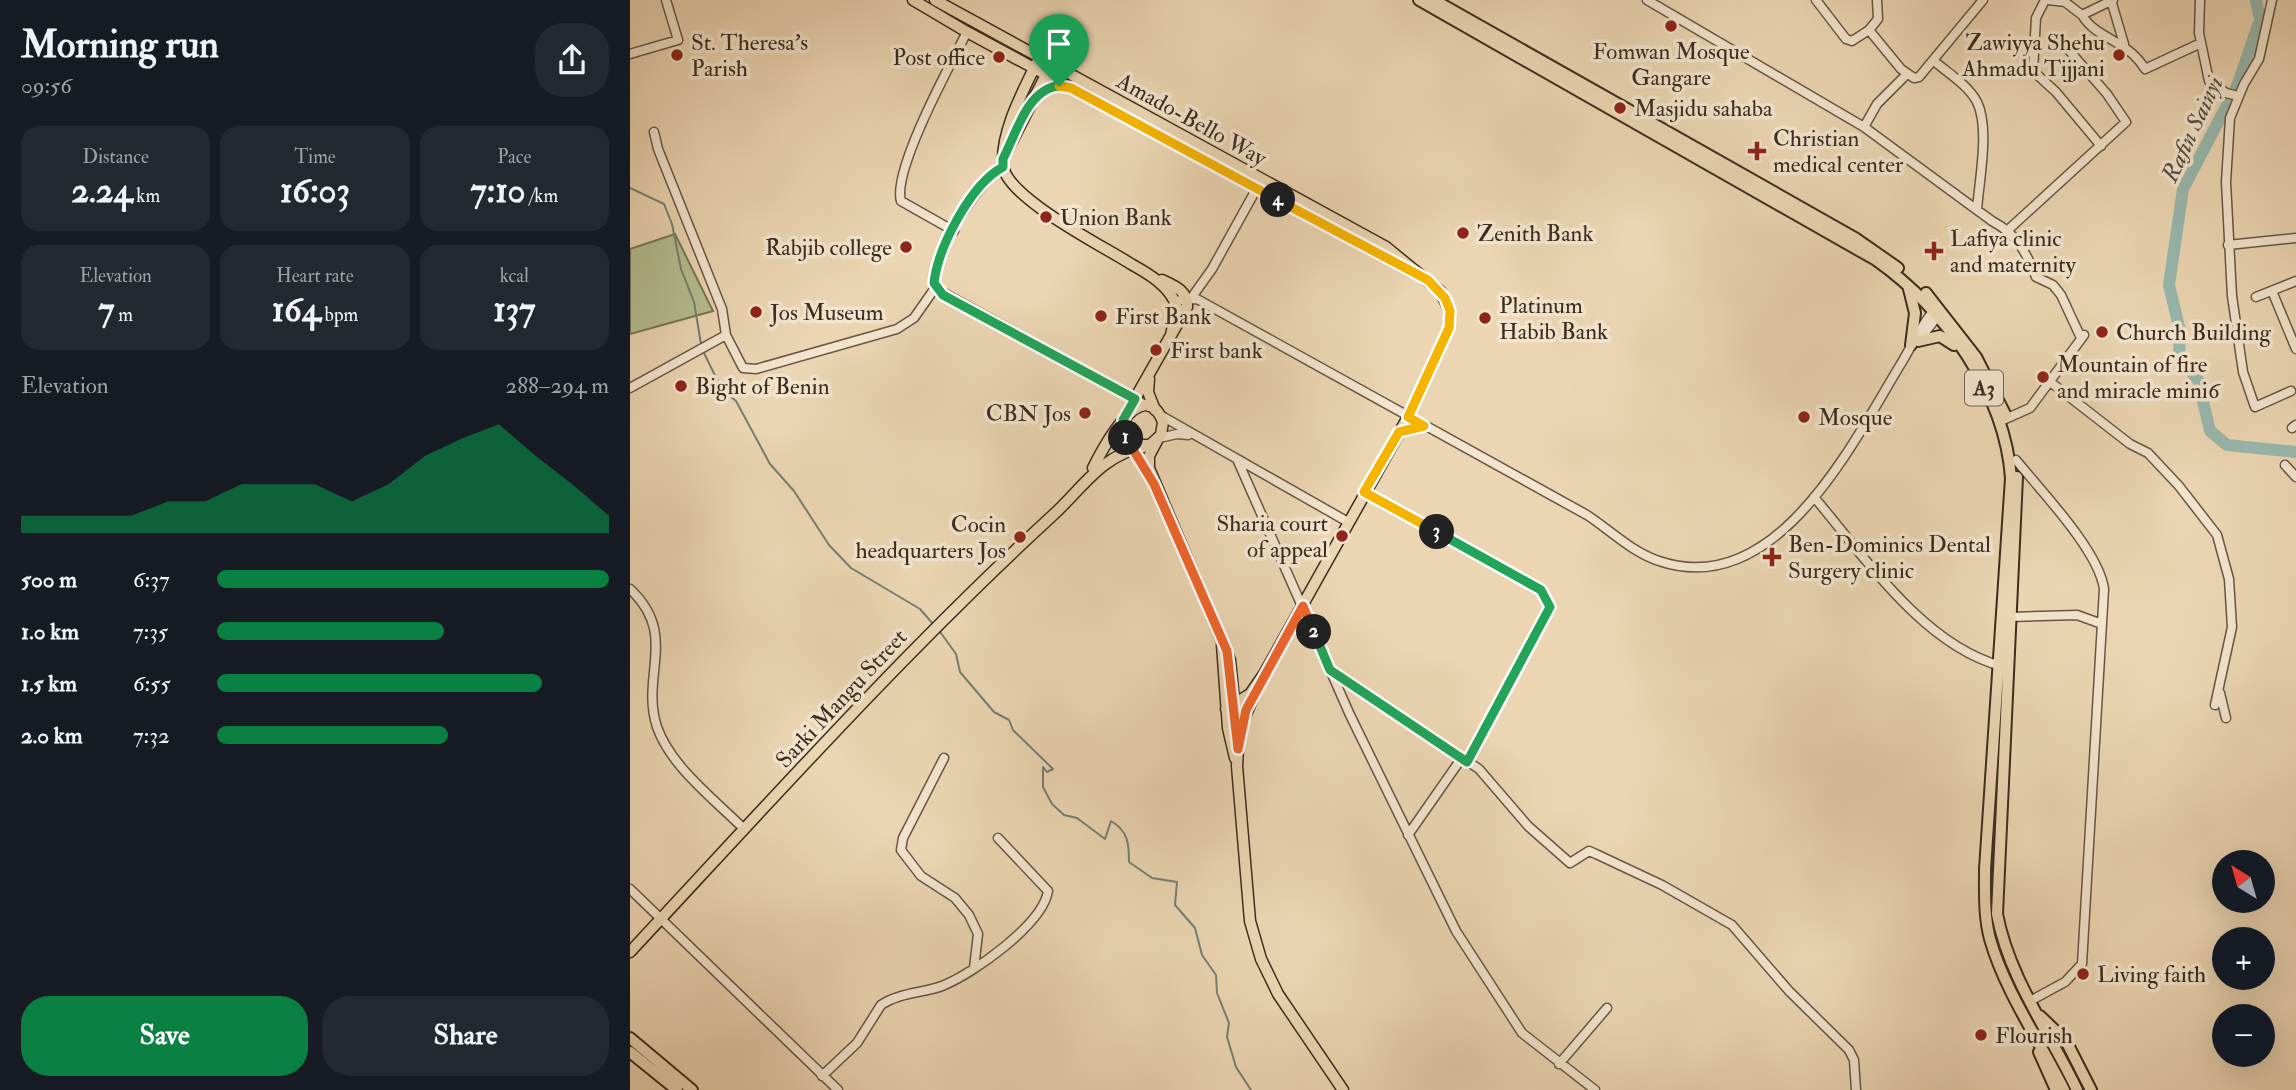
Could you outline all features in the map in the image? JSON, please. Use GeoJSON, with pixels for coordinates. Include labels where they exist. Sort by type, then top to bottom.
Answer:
{"type":"FeatureCollection","features":[{"type":"Feature","properties":{"kind":"highway","name":"A3"},"geometry":{"type":"LineString","coordinates":[[1419,0],[1859,249],[1907,283],[1937,311],[2003,420],[2011,486],[2003,666],[1997,915],[2010,959],[2077,1090]]}},
{"type":"Feature","properties":{"kind":"highway","name":"A3"},"geometry":{"type":"LineString","coordinates":[[1434,0],[1856,238],[1903,272],[1985,373],[2016,460],[2018,513],[2011,617],[2003,666],[1986,869],[1987,923],[1996,956],[2064,1090]]}},
{"type":"Feature","properties":{"kind":"highway"},"geometry":{"type":"LineString","coordinates":[[1907,283],[1914,313],[1915,343],[1940,336],[1962,353]]}},
{"type":"Feature","properties":{"kind":"highway"},"geometry":{"type":"LineString","coordinates":[[2033,1007],[2066,1041],[2091,1090]]}},
{"type":"Feature","properties":{"kind":"highway"},"geometry":{"type":"LineString","coordinates":[[630,1038],[692,1090]]}},
{"type":"Feature","properties":{"kind":"highway"},"geometry":{"type":"LineString","coordinates":[[2038,1039],[2042,1060],[2056,1090]]}},
{"type":"Feature","properties":{"kind":"highway"},"geometry":{"type":"LineString","coordinates":[[630,1052],[677,1090]]}},
{"type":"Feature","properties":{"kind":"main road","name":"Amado-Bello Way"},"geometry":{"type":"LineString","coordinates":[[914,0],[1071,88],[1386,247],[1428,280],[1445,298],[1451,319],[1441,350],[1408,417],[1264,674]]}},
{"type":"Feature","properties":{"kind":"main road","name":"Amado-Bello Way"},"geometry":{"type":"LineString","coordinates":[[935,0],[1053,64],[1259,184]]}},
{"type":"Feature","properties":{"kind":"main road"},"geometry":{"type":"LineString","coordinates":[[1003,52],[1022,71],[1024,92]]}},
{"type":"Feature","properties":{"kind":"main road"},"geometry":{"type":"LineString","coordinates":[[1040,57],[1009,131],[1003,163],[1009,183],[1020,195],[1146,272],[1177,287],[1189,298],[1185,313],[1088,478]]}},
{"type":"Feature","properties":{"kind":"main road"},"geometry":{"type":"LineString","coordinates":[[1003,163],[1053,64]]}},
{"type":"Feature","properties":{"kind":"main road"},"geometry":{"type":"LineString","coordinates":[[1035,97],[1054,87],[1071,88]]}},
{"type":"Feature","properties":{"kind":"main road"},"geometry":{"type":"LineString","coordinates":[[1146,272],[1166,289],[1176,303],[1171,335]]}},
{"type":"Feature","properties":{"kind":"main road"},"geometry":{"type":"LineString","coordinates":[[1150,375],[1147,392],[1163,429],[1148,461],[1154,484]]}},
{"type":"Feature","properties":{"kind":"main road"},"geometry":{"type":"LineString","coordinates":[[1155,410],[1136,407],[1125,416],[1123,430],[1154,484],[1230,660],[1231,706],[1247,903],[1261,959],[1283,1001],[1343,1090]]}},
{"type":"Feature","properties":{"kind":"main road"},"geometry":{"type":"LineString","coordinates":[[1399,432],[1424,426]]}},
{"type":"Feature","properties":{"kind":"main road"},"geometry":{"type":"LineString","coordinates":[[1088,478],[1108,459],[1134,445],[1158,440]]}},
{"type":"Feature","properties":{"kind":"main road","name":"Sarki Mangu Street"},"geometry":{"type":"LineString","coordinates":[[630,952],[928,633],[1068,501],[1088,478]]}},
{"type":"Feature","properties":{"kind":"main road"},"geometry":{"type":"LineString","coordinates":[[1231,706],[1250,694],[1264,674]]}},
{"type":"Feature","properties":{"kind":"main road"},"geometry":{"type":"LineString","coordinates":[[1237,766],[1242,721],[1264,674]]}},
{"type":"Feature","properties":{"kind":"main road"},"geometry":{"type":"LineString","coordinates":[[1231,706],[1238,749]]}},
{"type":"Feature","properties":{"kind":"street"},"geometry":{"type":"LineString","coordinates":[[630,54],[678,40],[666,0]]}},
{"type":"Feature","properties":{"kind":"street"},"geometry":{"type":"LineString","coordinates":[[1647,0],[1864,127],[1977,210],[2009,229],[2021,243],[2036,277],[2053,285],[2061,295],[2083,336],[2030,408],[2003,420]]}},
{"type":"Feature","properties":{"kind":"street"},"geometry":{"type":"LineString","coordinates":[[1816,0],[1846,39],[1852,41],[1869,30],[1878,19],[1877,0]]}},
{"type":"Feature","properties":{"kind":"street"},"geometry":{"type":"LineString","coordinates":[[1869,30],[1907,74],[1914,78],[1934,61],[1983,0]]}},
{"type":"Feature","properties":{"kind":"street"},"geometry":{"type":"LineString","coordinates":[[2101,146],[2056,92],[2033,71],[2036,18],[2046,0],[2065,2],[2082,15],[2090,29],[2122,42]]}},
{"type":"Feature","properties":{"kind":"street"},"geometry":{"type":"LineString","coordinates":[[2082,15],[2112,0],[2122,42],[2145,69],[2201,43]]}},
{"type":"Feature","properties":{"kind":"street"},"geometry":{"type":"LineString","coordinates":[[2200,0],[2201,43],[2209,81],[2226,93],[2238,96]]}},
{"type":"Feature","properties":{"kind":"street"},"geometry":{"type":"LineString","coordinates":[[2272,0],[2259,60],[2238,96],[2230,118],[2228,245],[2243,372],[2255,407],[2291,391]]}},
{"type":"Feature","properties":{"kind":"street"},"geometry":{"type":"LineString","coordinates":[[954,231],[901,201],[900,184],[935,94],[967,32]]}},
{"type":"Feature","properties":{"kind":"street"},"geometry":{"type":"LineString","coordinates":[[2009,229],[2123,127],[2125,117],[2067,48]]}},
{"type":"Feature","properties":{"kind":"street"},"geometry":{"type":"LineString","coordinates":[[1934,61],[1967,89],[1978,103],[1982,139],[1977,210]]}},
{"type":"Feature","properties":{"kind":"street"},"geometry":{"type":"LineString","coordinates":[[1864,127],[1877,104],[1907,74]]}},
{"type":"Feature","properties":{"kind":"street"},"geometry":{"type":"LineString","coordinates":[[654,132],[722,309],[726,335],[739,364],[749,370],[897,329],[914,318],[935,288],[936,270],[976,191],[1003,163]]}},
{"type":"Feature","properties":{"kind":"street"},"geometry":{"type":"LineString","coordinates":[[1176,303],[1189,298],[1212,270],[1259,184]]}},
{"type":"Feature","properties":{"kind":"street"},"geometry":{"type":"LineString","coordinates":[[2228,245],[2296,238]]}},
{"type":"Feature","properties":{"kind":"street"},"geometry":{"type":"LineString","coordinates":[[2256,297],[2296,281]]}},
{"type":"Feature","properties":{"kind":"street"},"geometry":{"type":"LineString","coordinates":[[935,288],[1155,410],[1194,437],[1348,522]]}},
{"type":"Feature","properties":{"kind":"street"},"geometry":{"type":"LineString","coordinates":[[2272,291],[2296,349]]}},
{"type":"Feature","properties":{"kind":"street"},"geometry":{"type":"LineString","coordinates":[[1189,298],[1587,515],[1648,557],[1671,564],[1704,566],[1748,554],[1782,532],[1814,497],[1937,311]]}},
{"type":"Feature","properties":{"kind":"street"},"geometry":{"type":"LineString","coordinates":[[630,388],[726,335]]}},
{"type":"Feature","properties":{"kind":"street"},"geometry":{"type":"LineString","coordinates":[[2049,381],[2130,444],[2148,453],[2179,486],[2217,535],[2229,579],[2231,627],[2215,705]]}},
{"type":"Feature","properties":{"kind":"street"},"geometry":{"type":"LineString","coordinates":[[1158,440],[1177,434],[1194,437]]}},
{"type":"Feature","properties":{"kind":"street"},"geometry":{"type":"LineString","coordinates":[[1237,459],[1330,670],[1450,919],[1510,1018],[1534,1045],[1595,1090]]}},
{"type":"Feature","properties":{"kind":"street"},"geometry":{"type":"LineString","coordinates":[[2016,460],[2098,565],[2104,589],[2082,964],[2065,982],[2033,1007]]}},
{"type":"Feature","properties":{"kind":"street"},"geometry":{"type":"LineString","coordinates":[[2285,465],[2296,478]]}},
{"type":"Feature","properties":{"kind":"street"},"geometry":{"type":"LineString","coordinates":[[1364,492],[1541,590],[1550,607],[1464,761],[1408,835]]}},
{"type":"Feature","properties":{"kind":"street"},"geometry":{"type":"LineString","coordinates":[[1814,497],[1915,614],[1961,647],[2003,666]]}},
{"type":"Feature","properties":{"kind":"street"},"geometry":{"type":"LineString","coordinates":[[630,589],[647,609],[656,630],[654,701],[657,727],[683,768],[744,830]]}},
{"type":"Feature","properties":{"kind":"street"},"geometry":{"type":"LineString","coordinates":[[2011,617],[2077,615],[2102,624]]}},
{"type":"Feature","properties":{"kind":"street"},"geometry":{"type":"LineString","coordinates":[[1330,670],[1479,769],[1528,826],[1570,863],[1589,851],[1662,885],[1732,925],[1789,991],[1849,1050],[1854,1060],[1857,1090]]}},
{"type":"Feature","properties":{"kind":"street"},"geometry":{"type":"LineString","coordinates":[[2219,690],[2226,718]]}},
{"type":"Feature","properties":{"kind":"street"},"geometry":{"type":"LineString","coordinates":[[944,758],[902,838],[901,850],[921,876],[955,898],[969,915],[978,934],[974,968]]}},
{"type":"Feature","properties":{"kind":"street"},"geometry":{"type":"LineString","coordinates":[[822,1076],[858,1043],[881,1005],[939,987],[974,968],[1030,924],[1046,904],[1048,891],[999,838]]}},
{"type":"Feature","properties":{"kind":"street"},"geometry":{"type":"LineString","coordinates":[[630,889],[838,1090]]}},
{"type":"Feature","properties":{"kind":"street"},"geometry":{"type":"LineString","coordinates":[[1559,1064],[1607,1008]]}},
{"type":"Feature","properties":{"kind":"green space"},"geometry":{"type":"Polygon","coordinates":[[[675,234],[713,311],[630,334],[630,249],[675,234]]]}},
{"type":"Feature","properties":{"kind":"waterway","name":"Rafin Sainyi"},"geometry":{"type":"LineString","coordinates":[[2256,0],[2260,20],[2237,86],[2183,189],[2169,285],[2180,331],[2179,356],[2198,380],[2210,431],[2227,445],[2296,452]]}},
{"type":"Feature","properties":{"kind":"waterway"},"geometry":{"type":"LineString","coordinates":[[630,188],[664,204],[672,224],[681,269],[694,302],[701,344]]}},
{"type":"Feature","properties":{"kind":"waterway"},"geometry":{"type":"LineString","coordinates":[[704,353],[722,390],[736,401],[770,464],[794,491],[829,545],[851,568],[920,609],[934,625]]}},
{"type":"Feature","properties":{"kind":"waterway"},"geometry":{"type":"LineString","coordinates":[[938,629],[956,654],[960,672],[994,712],[1009,720],[1013,730],[1053,769],[1047,772],[1043,767],[1043,787],[1052,804],[1064,815],[1077,818],[1105,839],[1111,821],[1121,829],[1126,838],[1129,862],[1152,878],[1177,882],[1175,905],[1195,928],[1202,955],[1216,975],[1217,993],[1229,1023],[1227,1037],[1236,1067],[1251,1090]]}},
{"type":"Feature","properties":{"kind":"place","name":"Fomwan Mosque Gangare"},"geometry":{"type":"Point","coordinates":[1671,26]}},
{"type":"Feature","properties":{"kind":"place","name":"St. Theresa's Parish"},"geometry":{"type":"Point","coordinates":[677,55]}},
{"type":"Feature","properties":{"kind":"place","name":"Zawiyya Shehu Ahmadu Tijjani"},"geometry":{"type":"Point","coordinates":[2119,55]}},
{"type":"Feature","properties":{"kind":"place","name":"Post office"},"geometry":{"type":"Point","coordinates":[999,57]}},
{"type":"Feature","properties":{"kind":"place","name":"Masjidu sahaba"},"geometry":{"type":"Point","coordinates":[1620,108]}},
{"type":"Feature","properties":{"kind":"place","name":"Christian medical center"},"geometry":{"type":"Point","coordinates":[1757,151]}},
{"type":"Feature","properties":{"kind":"place","name":"Union Bank"},"geometry":{"type":"Point","coordinates":[1046,217]}},
{"type":"Feature","properties":{"kind":"place","name":"Zenith Bank"},"geometry":{"type":"Point","coordinates":[1463,233]}},
{"type":"Feature","properties":{"kind":"place","name":"Rabjib college"},"geometry":{"type":"Point","coordinates":[906,247]}},
{"type":"Feature","properties":{"kind":"place","name":"Lafiya clinic and maternity"},"geometry":{"type":"Point","coordinates":[1934,251]}},
{"type":"Feature","properties":{"kind":"place","name":"Jos Museum"},"geometry":{"type":"Point","coordinates":[756,312]}},
{"type":"Feature","properties":{"kind":"place","name":"First Bank"},"geometry":{"type":"Point","coordinates":[1101,316]}},
{"type":"Feature","properties":{"kind":"place","name":"Platinum Habib Bank"},"geometry":{"type":"Point","coordinates":[1485,318]}},
{"type":"Feature","properties":{"kind":"place","name":"Church Building"},"geometry":{"type":"Point","coordinates":[2102,332]}},
{"type":"Feature","properties":{"kind":"place","name":"First bank"},"geometry":{"type":"Point","coordinates":[1156,350]}},
{"type":"Feature","properties":{"kind":"place","name":"Mountain of fire and miracle mini6"},"geometry":{"type":"Point","coordinates":[2043,377]}},
{"type":"Feature","properties":{"kind":"place","name":"Bight of Benin"},"geometry":{"type":"Point","coordinates":[681,386]}},
{"type":"Feature","properties":{"kind":"place","name":"CBN Jos"},"geometry":{"type":"Point","coordinates":[1085,413]}},
{"type":"Feature","properties":{"kind":"place","name":"Mosque"},"geometry":{"type":"Point","coordinates":[1804,417]}},
{"type":"Feature","properties":{"kind":"place","name":"Sharia court of appeal"},"geometry":{"type":"Point","coordinates":[1342,536]}},
{"type":"Feature","properties":{"kind":"place","name":"Cocin headquarters Jos"},"geometry":{"type":"Point","coordinates":[1020,537]}},
{"type":"Feature","properties":{"kind":"place","name":"Ben-Dominics Dental Surgery clinic"},"geometry":{"type":"Point","coordinates":[1772,557]}},
{"type":"Feature","properties":{"kind":"place","name":"Living faith"},"geometry":{"type":"Point","coordinates":[2083,974]}},
{"type":"Feature","properties":{"kind":"place","name":"Flourish"},"geometry":{"type":"Point","coordinates":[1981,1035]}},
{"type":"Feature","properties":{"kind":"route"},"geometry":{"type":"LineString","coordinates":[[1059,86],[1071,88],[1428,280],[1449,304],[1449,328],[1408,417],[1424,426],[1399,432],[1364,492],[1541,590],[1550,607],[1467,762],[1330,670],[1303,606],[1246,710],[1238,749],[1232,670],[1227,651],[1154,484],[1124,434],[1123,420],[1135,399],[943,295],[935,288],[936,270],[967,202],[987,178],[1003,167],[1003,159],[1035,97],[1047,88],[1059,86]]}}]}
